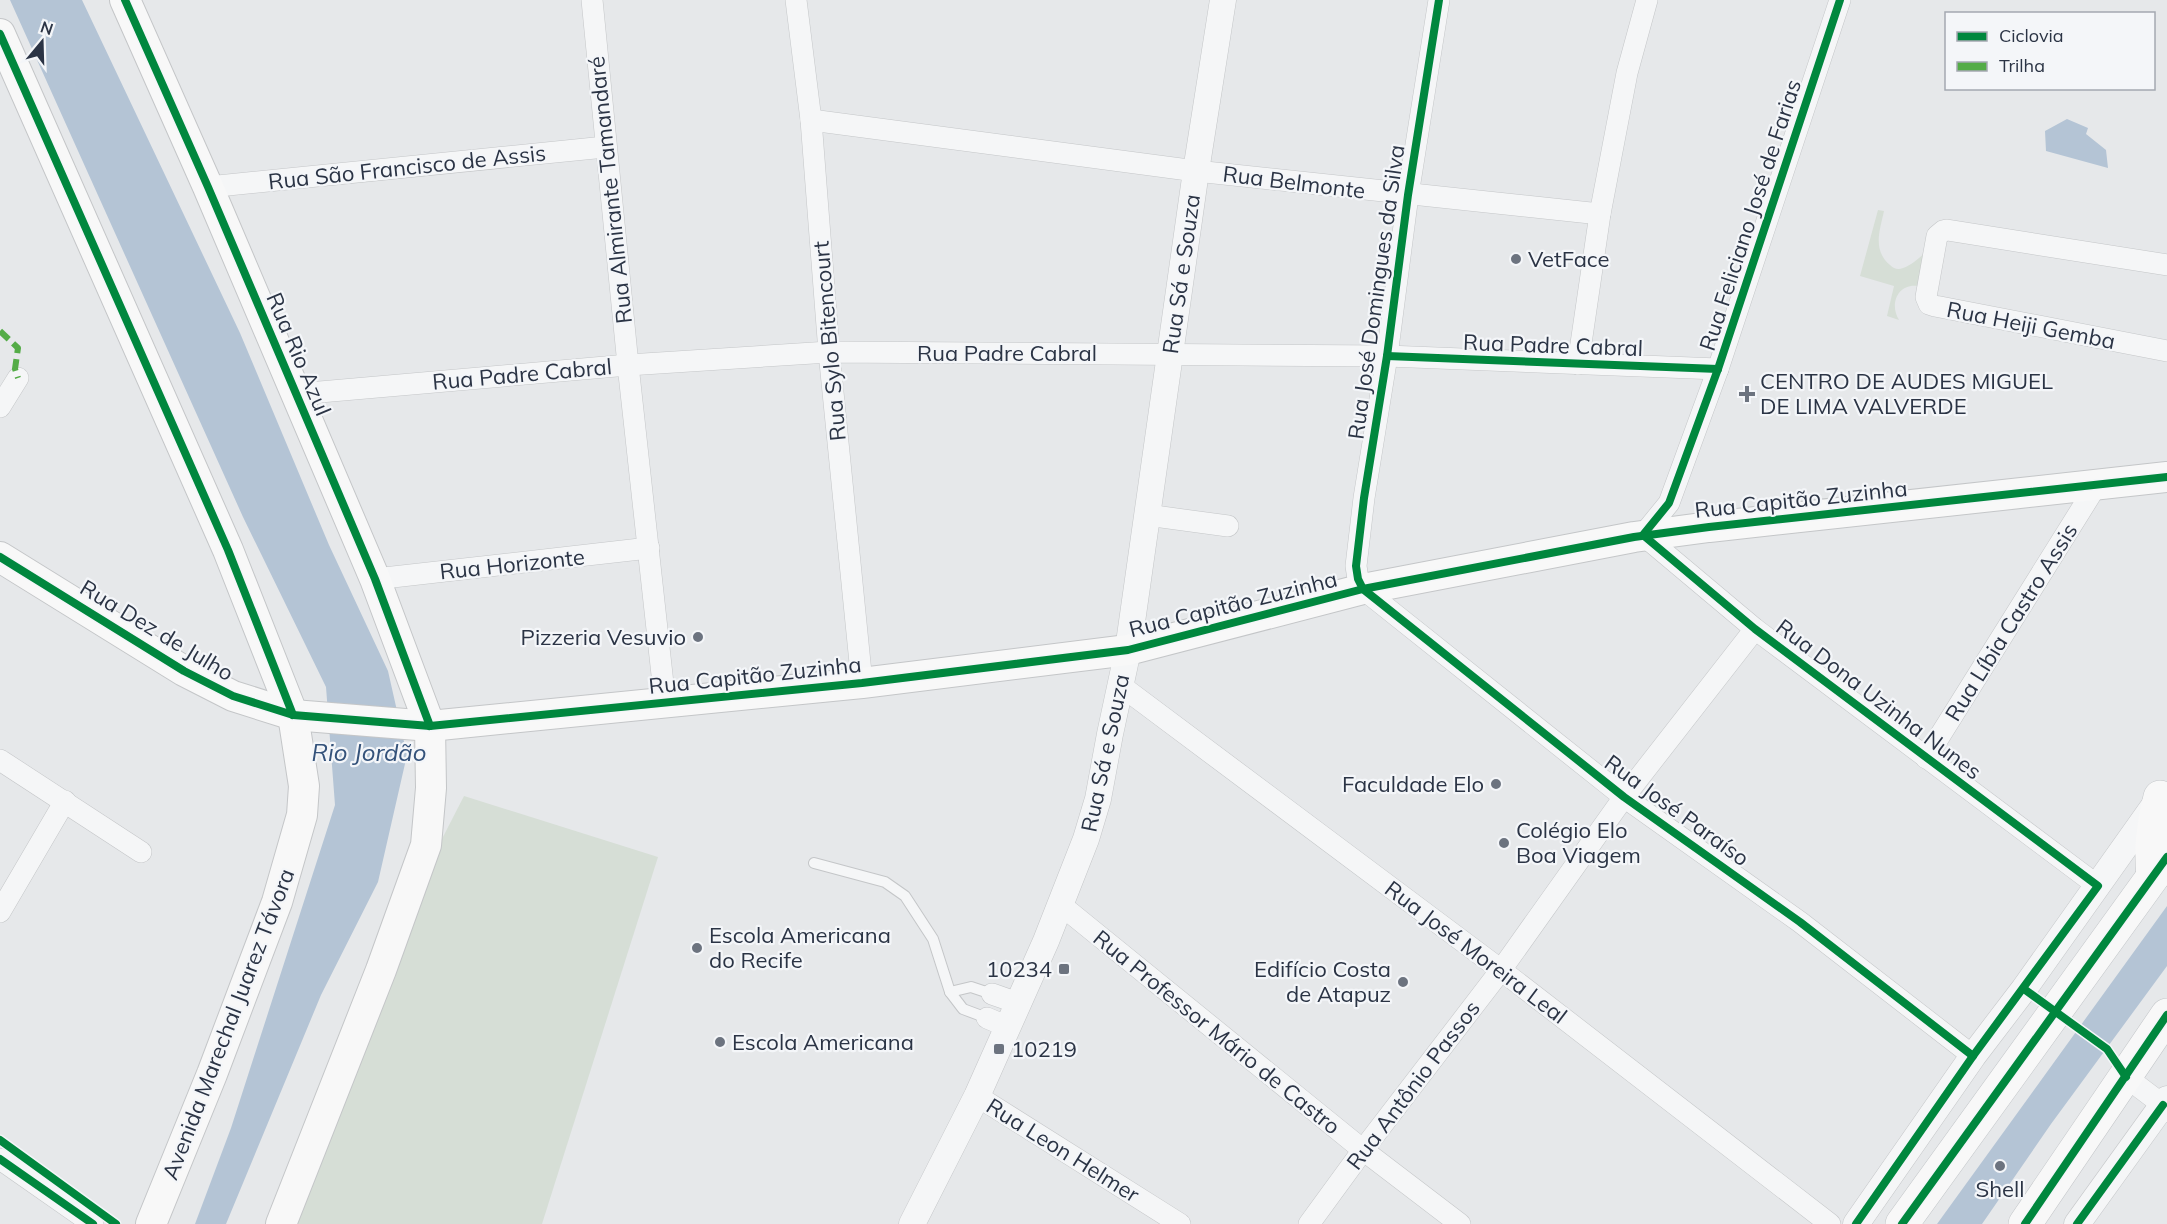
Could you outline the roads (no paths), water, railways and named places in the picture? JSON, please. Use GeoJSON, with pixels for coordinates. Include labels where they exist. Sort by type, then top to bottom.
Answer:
{"type":"FeatureCollection","features":[{"type":"Feature","properties":{"kind":"main road","name":"Rua Rio Azul"},"geometry":{"type":"LineString","coordinates":[[125,0],[375,579],[420,726]]}},
{"type":"Feature","properties":{"kind":"main road"},"geometry":{"type":"LineString","coordinates":[[0,34],[302,716]]}},
{"type":"Feature","properties":{"kind":"main road","name":"Rua Capitão Zuzinha"},"geometry":{"type":"LineString","coordinates":[[420,726],[862,683],[1128,650],[1363,589],[1643,535],[2167,477]]}},
{"type":"Feature","properties":{"kind":"main road","name":"Rua Dez de Julho"},"geometry":{"type":"LineString","coordinates":[[0,557],[184,671],[233,696],[302,716],[420,726]]}},
{"type":"Feature","properties":{"kind":"main road","name":"Avenida Marechal Juarez Távora"},"geometry":{"type":"LineString","coordinates":[[151,1224],[278,902],[302,815],[304,786],[302,716]]}},
{"type":"Feature","properties":{"kind":"main road"},"geometry":{"type":"LineString","coordinates":[[281,1224],[381,970],[426,844],[431,788],[420,726]]}},
{"type":"Feature","properties":{"kind":"main road"},"geometry":{"type":"LineString","coordinates":[[1902,1224],[2160,867],[2151,847],[2154,818],[2164,793]]}},
{"type":"Feature","properties":{"kind":"main road"},"geometry":{"type":"LineString","coordinates":[[2025,1224],[2167,1015]]}},
{"type":"Feature","properties":{"kind":"street","name":"Rua Almirante Tamandaré"},"geometry":{"type":"LineString","coordinates":[[592,0],[605,147],[666,702]]}},
{"type":"Feature","properties":{"kind":"street","name":"Rua Sylo Bitencourt"},"geometry":{"type":"LineString","coordinates":[[796,0],[811,120],[829,352],[862,683]]}},
{"type":"Feature","properties":{"kind":"street","name":"Rua Sá e Souza"},"geometry":{"type":"LineString","coordinates":[[912,1224],[977,1096],[997,1023],[1018,1003],[1061,905],[1086,839],[1098,799],[1128,650],[1196,171],[1223,0]]}},
{"type":"Feature","properties":{"kind":"street","name":"Rua José Domingues da Silva"},"geometry":{"type":"LineString","coordinates":[[1363,589],[1358,579],[1356,566],[1364,498],[1439,0]]}},
{"type":"Feature","properties":{"kind":"street"},"geometry":{"type":"LineString","coordinates":[[1578,364],[1600,214],[1627,73],[1647,0]]}},
{"type":"Feature","properties":{"kind":"street","name":"Rua Feliciano José de Farias"},"geometry":{"type":"LineString","coordinates":[[1643,535],[1669,503],[1718,369],[1840,0]]}},
{"type":"Feature","properties":{"kind":"street","name":"Rua Belmonte"},"geometry":{"type":"LineString","coordinates":[[811,120],[1196,171],[1600,214]]}},
{"type":"Feature","properties":{"kind":"street","name":"Rua São Francisco de Assis"},"geometry":{"type":"LineString","coordinates":[[208,188],[605,147]]}},
{"type":"Feature","properties":{"kind":"street","name":"Rua Heiji Gemba"},"geometry":{"type":"LineString","coordinates":[[2167,265],[1947,230],[1937,236],[1926,297],[1929,304],[2167,351]]}},
{"type":"Feature","properties":{"kind":"street","name":"Rua Padre Cabral"},"geometry":{"type":"LineString","coordinates":[[297,394],[628,364],[829,352],[1387,356],[1718,369]]}},
{"type":"Feature","properties":{"kind":"street"},"geometry":{"type":"LineString","coordinates":[[0,407],[18,378]]}},
{"type":"Feature","properties":{"kind":"street","name":"Rua Líbia Castro Assis"},"geometry":{"type":"LineString","coordinates":[[1926,758],[2096,486]]}},
{"type":"Feature","properties":{"kind":"street"},"geometry":{"type":"LineString","coordinates":[[1147,515],[1228,526]]}},
{"type":"Feature","properties":{"kind":"street","name":"Rua Dona Uzinha Nunes"},"geometry":{"type":"LineString","coordinates":[[1643,535],[1755,628],[2098,886]]}},
{"type":"Feature","properties":{"kind":"street","name":"Rua Horizonte"},"geometry":{"type":"LineString","coordinates":[[375,579],[649,548]]}},
{"type":"Feature","properties":{"kind":"street","name":"Rua José Paraíso"},"geometry":{"type":"LineString","coordinates":[[1363,589],[1624,796],[1792,916],[1973,1056]]}},
{"type":"Feature","properties":{"kind":"street","name":"Rua Antônio Passos"},"geometry":{"type":"LineString","coordinates":[[1309,1224],[1501,970],[1624,796],[1755,628]]}},
{"type":"Feature","properties":{"kind":"street","name":"Rua José Moreira Leal"},"geometry":{"type":"LineString","coordinates":[[1120,685],[1501,970],[1830,1224]]}},
{"type":"Feature","properties":{"kind":"street"},"geometry":{"type":"LineString","coordinates":[[0,760],[141,852]]}},
{"type":"Feature","properties":{"kind":"street"},"geometry":{"type":"LineString","coordinates":[[1856,1224],[1973,1056],[2164,793]]}},
{"type":"Feature","properties":{"kind":"street"},"geometry":{"type":"LineString","coordinates":[[0,912],[65,801]]}},
{"type":"Feature","properties":{"kind":"street","name":"Rua Professor Mário de Castro"},"geometry":{"type":"LineString","coordinates":[[1061,905],[1363,1150],[1460,1224]]}},
{"type":"Feature","properties":{"kind":"street"},"geometry":{"type":"LineString","coordinates":[[992,994],[1018,1003]]}},
{"type":"Feature","properties":{"kind":"street"},"geometry":{"type":"LineString","coordinates":[[2077,1224],[2166,1104],[2126,1077]]}},
{"type":"Feature","properties":{"kind":"street","name":"Rua Leon Helmer"},"geometry":{"type":"LineString","coordinates":[[977,1096],[1180,1224]]}},
{"type":"Feature","properties":{"kind":"street"},"geometry":{"type":"LineString","coordinates":[[0,1159],[93,1224]]}},
{"type":"Feature","properties":{"kind":"lane"},"geometry":{"type":"LineString","coordinates":[[813,863],[885,882],[905,896],[933,939],[950,992],[963,1010],[997,1023]]}},
{"type":"Feature","properties":{"kind":"lane"},"geometry":{"type":"LineString","coordinates":[[950,992],[970,987],[992,994]]}},
{"type":"Feature","properties":{"kind":"water","name":"Rio Jordão"},"geometry":{"type":"Polygon","coordinates":[[[10,0],[82,0],[240,333],[329,545],[388,671],[407,755],[378,882],[321,995],[226,1224],[195,1224],[231,1128],[335,805],[326,687],[243,517],[10,0]]]}},
{"type":"Feature","properties":{"kind":"water"},"geometry":{"type":"Polygon","coordinates":[[[2067,119],[2088,128],[2086,134],[2106,150],[2108,168],[2046,151],[2045,131],[2067,119]]]}},
{"type":"Feature","properties":{"kind":"water"},"geometry":{"type":"Polygon","coordinates":[[[2167,906],[2167,966],[2051,1124],[1982,1224],[1937,1224],[2167,906]]]}},
{"type":"Feature","properties":{"kind":"place","name":"VetFace"},"geometry":{"type":"Point","coordinates":[1516,259]}},
{"type":"Feature","properties":{"kind":"place","name":"CENTRO DE AUDES MIGUEL DE LIMA VALVERDE"},"geometry":{"type":"Point","coordinates":[1747,394]}},
{"type":"Feature","properties":{"kind":"place","name":"Pizzeria Vesuvio"},"geometry":{"type":"Point","coordinates":[698,637]}},
{"type":"Feature","properties":{"kind":"place","name":"Faculdade Elo"},"geometry":{"type":"Point","coordinates":[1496,784]}},
{"type":"Feature","properties":{"kind":"place","name":"Colégio Elo Boa Viagem"},"geometry":{"type":"Point","coordinates":[1504,843]}},
{"type":"Feature","properties":{"kind":"place","name":"Escola Americana do Recife"},"geometry":{"type":"Point","coordinates":[697,948]}},
{"type":"Feature","properties":{"kind":"place","name":"10234"},"geometry":{"type":"Point","coordinates":[1064,969]}},
{"type":"Feature","properties":{"kind":"place","name":"Edifício Costa de Atapuz"},"geometry":{"type":"Point","coordinates":[1403,982]}},
{"type":"Feature","properties":{"kind":"place","name":"Escola Americana"},"geometry":{"type":"Point","coordinates":[720,1042]}},
{"type":"Feature","properties":{"kind":"place","name":"10219"},"geometry":{"type":"Point","coordinates":[999,1049]}},
{"type":"Feature","properties":{"kind":"place","name":"Shell"},"geometry":{"type":"Point","coordinates":[2000,1166]}}]}
